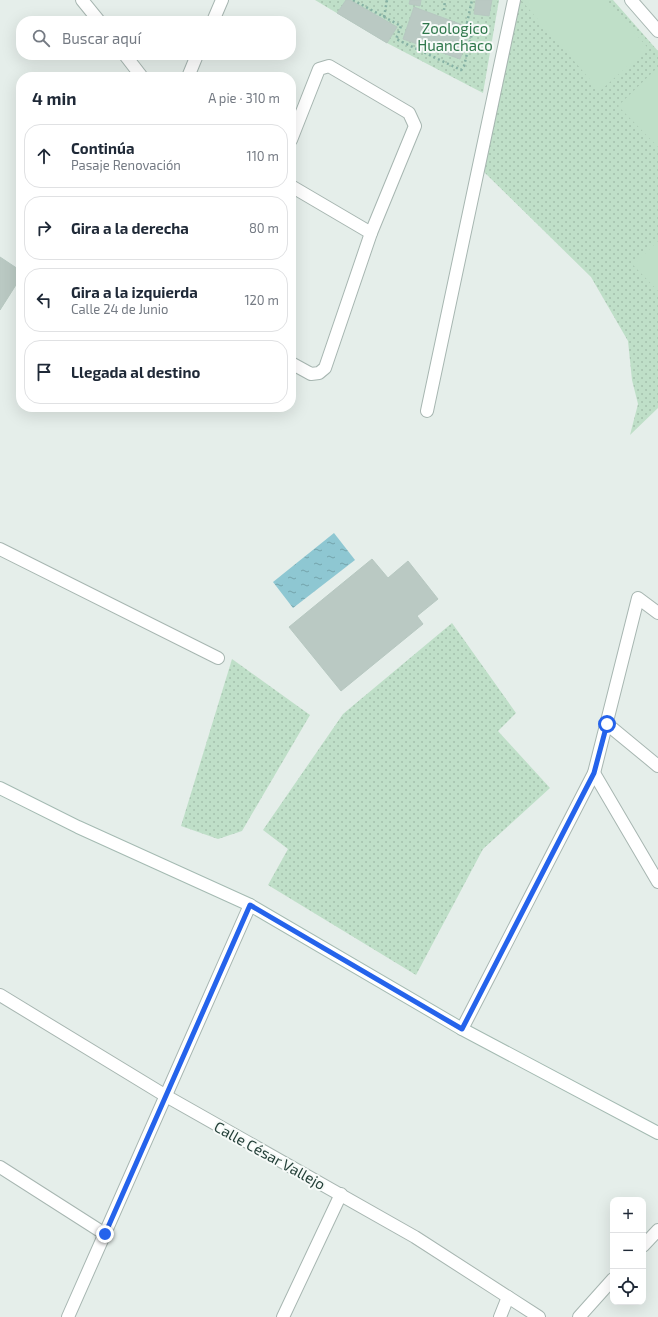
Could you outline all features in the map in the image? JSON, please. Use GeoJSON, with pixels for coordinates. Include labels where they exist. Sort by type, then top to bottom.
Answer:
{"type":"FeatureCollection","features":[{"type":"Feature","properties":{"kind":"street"},"geometry":{"type":"LineString","coordinates":[[82,0],[95,16]]}},
{"type":"Feature","properties":{"kind":"street"},"geometry":{"type":"LineString","coordinates":[[215,16],[222,0]]}},
{"type":"Feature","properties":{"kind":"street"},"geometry":{"type":"LineString","coordinates":[[427,411],[514,0]]}},
{"type":"Feature","properties":{"kind":"street"},"geometry":{"type":"LineString","coordinates":[[631,0],[658,31]]}},
{"type":"Feature","properties":{"kind":"street"},"geometry":{"type":"LineString","coordinates":[[129,60],[138,72]]}},
{"type":"Feature","properties":{"kind":"street"},"geometry":{"type":"LineString","coordinates":[[190,72],[195,60]]}},
{"type":"Feature","properties":{"kind":"street"},"geometry":{"type":"LineString","coordinates":[[296,127],[319,69],[329,66],[410,113],[414,126],[371,233],[325,368],[319,373],[311,374],[296,365]]}},
{"type":"Feature","properties":{"kind":"street"},"geometry":{"type":"LineString","coordinates":[[296,189],[371,233]]}},
{"type":"Feature","properties":{"kind":"street"},"geometry":{"type":"LineString","coordinates":[[0,549],[218,658]]}},
{"type":"Feature","properties":{"kind":"street"},"geometry":{"type":"LineString","coordinates":[[462,1029],[594,773],[638,598],[658,613]]}},
{"type":"Feature","properties":{"kind":"street"},"geometry":{"type":"LineString","coordinates":[[607,724],[658,766]]}},
{"type":"Feature","properties":{"kind":"street"},"geometry":{"type":"LineString","coordinates":[[594,773],[658,882]]}},
{"type":"Feature","properties":{"kind":"street"},"geometry":{"type":"LineString","coordinates":[[0,788],[78,826],[250,905],[462,1029],[658,1133]]}},
{"type":"Feature","properties":{"kind":"street"},"geometry":{"type":"LineString","coordinates":[[68,1317],[250,905]]}},
{"type":"Feature","properties":{"kind":"street","name":"Calle César Vallejo"},"geometry":{"type":"LineString","coordinates":[[0,996],[166,1096],[416,1237],[539,1317]]}},
{"type":"Feature","properties":{"kind":"street"},"geometry":{"type":"LineString","coordinates":[[0,1167],[105,1234]]}},
{"type":"Feature","properties":{"kind":"street"},"geometry":{"type":"LineString","coordinates":[[283,1317],[341,1194]]}},
{"type":"Feature","properties":{"kind":"street"},"geometry":{"type":"LineString","coordinates":[[646,1243],[658,1230]]}},
{"type":"Feature","properties":{"kind":"street"},"geometry":{"type":"LineString","coordinates":[[579,1317],[610,1282]]}},
{"type":"Feature","properties":{"kind":"street"},"geometry":{"type":"LineString","coordinates":[[500,1317],[508,1297]]}},
{"type":"Feature","properties":{"kind":"path"},"geometry":{"type":"LineString","coordinates":[[353,0],[401,26],[396,39],[461,70],[464,66],[474,25],[467,23],[472,0]]}},
{"type":"Feature","properties":{"kind":"path"},"geometry":{"type":"LineString","coordinates":[[384,17],[387,0]]}},
{"type":"Feature","properties":{"kind":"path"},"geometry":{"type":"LineString","coordinates":[[444,10],[445,0]]}},
{"type":"Feature","properties":{"kind":"green space","name":"Zoologico Huanchaco"},"geometry":{"type":"Polygon","coordinates":[[[315,0],[499,0],[483,93],[387,43],[315,0]]]}},
{"type":"Feature","properties":{"kind":"green space"},"geometry":{"type":"Polygon","coordinates":[[[517,0],[613,0],[658,51],[658,408],[630,435],[638,404],[632,380],[628,341],[591,277],[483,171],[517,0]]]}},
{"type":"Feature","properties":{"kind":"green space"},"geometry":{"type":"Polygon","coordinates":[[[521,0],[606,0],[648,48],[600,91],[521,0]]]}},
{"type":"Feature","properties":{"kind":"green space"},"geometry":{"type":"Polygon","coordinates":[[[658,67],[658,147],[618,106],[658,67]]]}},
{"type":"Feature","properties":{"kind":"green space"},"geometry":{"type":"Polygon","coordinates":[[[658,241],[658,291],[633,265],[658,241]]]}},
{"type":"Feature","properties":{"kind":"green space"},"geometry":{"type":"Polygon","coordinates":[[[452,623],[516,713],[498,731],[550,788],[483,849],[416,975],[268,885],[288,849],[263,830],[343,714],[452,623]]]}},
{"type":"Feature","properties":{"kind":"green space"},"geometry":{"type":"Polygon","coordinates":[[[232,659],[310,715],[242,831],[218,839],[181,826],[232,659]]]}},
{"type":"Feature","properties":{"kind":"water"},"geometry":{"type":"Polygon","coordinates":[[[334,533],[355,560],[293,608],[273,582],[334,533]]]}},
{"type":"Feature","properties":{"kind":"building"},"geometry":{"type":"Polygon","coordinates":[[[346,0],[350,0],[397,27],[387,43],[337,13],[346,0]]]}},
{"type":"Feature","properties":{"kind":"building"},"geometry":{"type":"Polygon","coordinates":[[[410,0],[421,0],[420,6],[409,4],[410,0]]]}},
{"type":"Feature","properties":{"kind":"building"},"geometry":{"type":"Polygon","coordinates":[[[476,0],[492,0],[489,16],[474,14],[476,0]]]}},
{"type":"Feature","properties":{"kind":"building"},"geometry":{"type":"Polygon","coordinates":[[[414,7],[471,28],[460,59],[403,39],[414,7]]]}},
{"type":"Feature","properties":{"kind":"building"},"geometry":{"type":"Polygon","coordinates":[[[0,257],[16,268],[16,285],[0,310],[0,257]]]}},
{"type":"Feature","properties":{"kind":"building"},"geometry":{"type":"Polygon","coordinates":[[[372,559],[388,578],[408,561],[438,599],[417,616],[423,624],[341,691],[289,627],[372,559]]]}},
{"type":"Feature","properties":{"kind":"route"},"geometry":{"type":"LineString","coordinates":[[105,1234],[250,905],[462,1029],[594,773],[607,724]]}}]}
